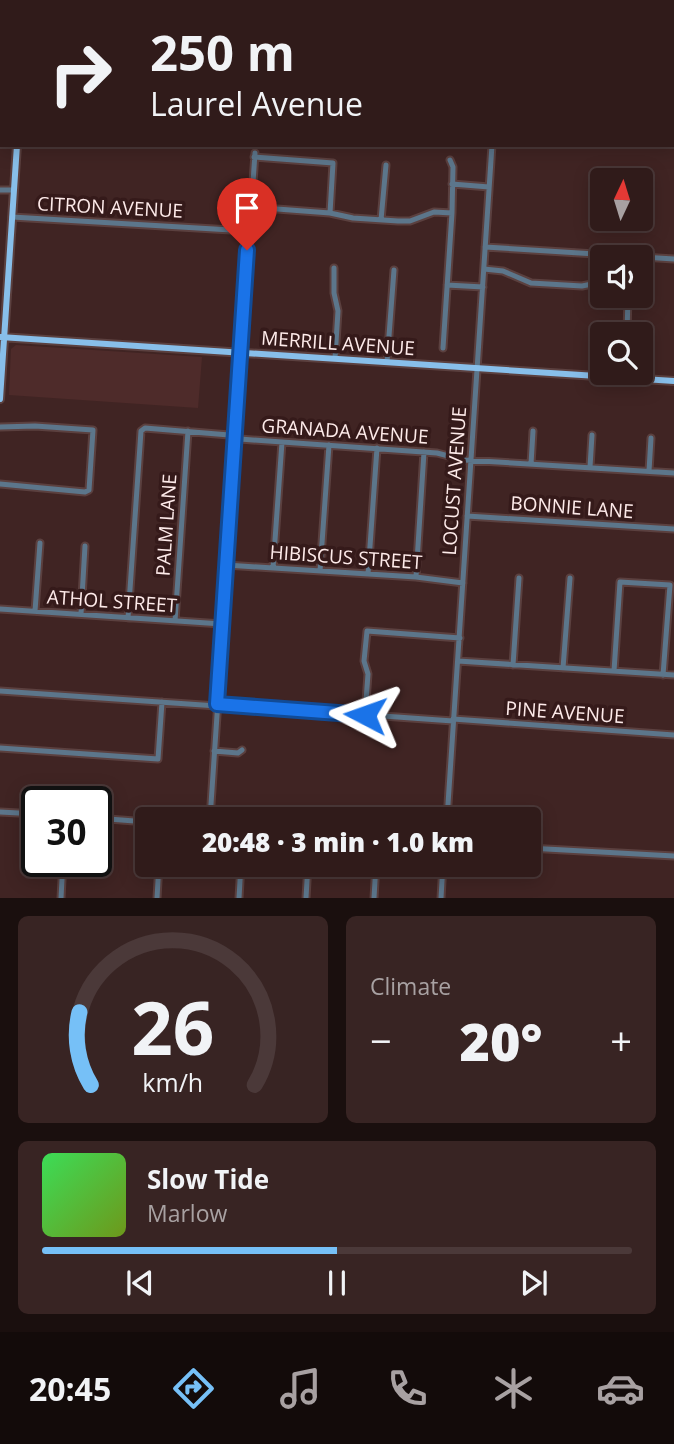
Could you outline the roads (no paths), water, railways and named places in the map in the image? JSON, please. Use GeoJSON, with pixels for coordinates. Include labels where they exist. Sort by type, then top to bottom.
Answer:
{"type":"FeatureCollection","features":[{"type":"Feature","properties":{"kind":"main road"},"geometry":{"type":"LineString","coordinates":[[0,399],[2,337],[17,147]]}},
{"type":"Feature","properties":{"kind":"main road","name":"MERRILL AVENUE"},"geometry":{"type":"LineString","coordinates":[[2,337],[590,373]]}},
{"type":"Feature","properties":{"kind":"main road","name":"MERRILL AVENUE"},"geometry":{"type":"LineString","coordinates":[[653,378],[674,381]]}},
{"type":"Feature","properties":{"kind":"street","name":"LOCUST AVENUE"},"geometry":{"type":"LineString","coordinates":[[448,807],[492,147]]}},
{"type":"Feature","properties":{"kind":"street"},"geometry":{"type":"LineString","coordinates":[[211,807],[255,155],[333,163],[330,213]]}},
{"type":"Feature","properties":{"kind":"street"},"geometry":{"type":"LineString","coordinates":[[443,348],[452,213],[453,167],[450,160]]}},
{"type":"Feature","properties":{"kind":"street"},"geometry":{"type":"LineString","coordinates":[[382,220],[386,165]]}},
{"type":"Feature","properties":{"kind":"street"},"geometry":{"type":"LineString","coordinates":[[452,184],[489,187]]}},
{"type":"Feature","properties":{"kind":"street"},"geometry":{"type":"LineString","coordinates":[[0,190],[14,190]]}},
{"type":"Feature","properties":{"kind":"street"},"geometry":{"type":"LineString","coordinates":[[250,207],[410,221],[434,212],[452,213]]}},
{"type":"Feature","properties":{"kind":"street","name":"CITRON AVENUE"},"geometry":{"type":"LineString","coordinates":[[12,217],[248,231]]}},
{"type":"Feature","properties":{"kind":"street"},"geometry":{"type":"LineString","coordinates":[[485,247],[674,259]]}},
{"type":"Feature","properties":{"kind":"street"},"geometry":{"type":"LineString","coordinates":[[334,268],[334,293],[338,310],[335,358]]}},
{"type":"Feature","properties":{"kind":"street"},"geometry":{"type":"LineString","coordinates":[[387,362],[394,270]]}},
{"type":"Feature","properties":{"kind":"street"},"geometry":{"type":"LineString","coordinates":[[484,270],[503,271],[531,283],[590,284]]}},
{"type":"Feature","properties":{"kind":"street"},"geometry":{"type":"LineString","coordinates":[[447,285],[483,287]]}},
{"type":"Feature","properties":{"kind":"street"},"geometry":{"type":"LineString","coordinates":[[0,427],[35,426],[93,430],[89,491],[46,490],[0,484]]}},
{"type":"Feature","properties":{"kind":"street","name":"GRANADA AVENUE"},"geometry":{"type":"LineString","coordinates":[[128,618],[141,430],[145,428],[229,435],[235,438],[424,452],[470,460],[674,473]]}},
{"type":"Feature","properties":{"kind":"street"},"geometry":{"type":"LineString","coordinates":[[531,464],[533,431]]}},
{"type":"Feature","properties":{"kind":"street","name":"PALM LANE"},"geometry":{"type":"LineString","coordinates":[[175,621],[188,432]]}},
{"type":"Feature","properties":{"kind":"street"},"geometry":{"type":"LineString","coordinates":[[590,467],[592,435]]}},
{"type":"Feature","properties":{"kind":"street"},"geometry":{"type":"LineString","coordinates":[[649,471],[651,438]]}},
{"type":"Feature","properties":{"kind":"street"},"geometry":{"type":"LineString","coordinates":[[274,568],[282,442]]}},
{"type":"Feature","properties":{"kind":"street"},"geometry":{"type":"LineString","coordinates":[[320,571],[329,445]]}},
{"type":"Feature","properties":{"kind":"street"},"geometry":{"type":"LineString","coordinates":[[368,574],[377,448]]}},
{"type":"Feature","properties":{"kind":"street"},"geometry":{"type":"LineString","coordinates":[[416,577],[424,452]]}},
{"type":"Feature","properties":{"kind":"street","name":"BONNIE LANE"},"geometry":{"type":"LineString","coordinates":[[467,516],[674,530]]}},
{"type":"Feature","properties":{"kind":"street"},"geometry":{"type":"LineString","coordinates":[[35,611],[40,543]]}},
{"type":"Feature","properties":{"kind":"street"},"geometry":{"type":"LineString","coordinates":[[81,614],[86,546]]}},
{"type":"Feature","properties":{"kind":"street","name":"HIBISCUS STREET"},"geometry":{"type":"LineString","coordinates":[[226,565],[416,577],[463,583]]}},
{"type":"Feature","properties":{"kind":"street"},"geometry":{"type":"LineString","coordinates":[[513,665],[519,578]]}},
{"type":"Feature","properties":{"kind":"street"},"geometry":{"type":"LineString","coordinates":[[563,668],[570,578]]}},
{"type":"Feature","properties":{"kind":"street"},"geometry":{"type":"LineString","coordinates":[[614,671],[620,582],[670,585],[663,675]]}},
{"type":"Feature","properties":{"kind":"street","name":"ATHOL STREET"},"geometry":{"type":"LineString","coordinates":[[0,609],[222,624]]}},
{"type":"Feature","properties":{"kind":"street"},"geometry":{"type":"LineString","coordinates":[[365,715],[368,674],[364,661],[366,631],[460,638]]}},
{"type":"Feature","properties":{"kind":"street"},"geometry":{"type":"LineString","coordinates":[[458,661],[674,675]]}},
{"type":"Feature","properties":{"kind":"street","name":"PINE AVENUE"},"geometry":{"type":"LineString","coordinates":[[0,691],[674,735]]}},
{"type":"Feature","properties":{"kind":"street"},"geometry":{"type":"LineString","coordinates":[[0,748],[158,759],[162,702]]}},
{"type":"Feature","properties":{"kind":"street"},"geometry":{"type":"LineString","coordinates":[[214,751],[238,753],[242,750]]}},
{"type":"Feature","properties":{"kind":"street"},"geometry":{"type":"LineString","coordinates":[[0,812],[21,813]]}},
{"type":"Feature","properties":{"kind":"street"},"geometry":{"type":"LineString","coordinates":[[112,819],[135,821]]}},
{"type":"Feature","properties":{"kind":"street"},"geometry":{"type":"LineString","coordinates":[[541,849],[674,856]]}},
{"type":"Feature","properties":{"kind":"street"},"geometry":{"type":"LineString","coordinates":[[61,898],[62,877]]}},
{"type":"Feature","properties":{"kind":"street"},"geometry":{"type":"LineString","coordinates":[[157,898],[158,877]]}},
{"type":"Feature","properties":{"kind":"street"},"geometry":{"type":"LineString","coordinates":[[239,898],[240,877]]}},
{"type":"Feature","properties":{"kind":"street"},"geometry":{"type":"LineString","coordinates":[[306,898],[307,877]]}},
{"type":"Feature","properties":{"kind":"street"},"geometry":{"type":"LineString","coordinates":[[374,898],[375,877]]}},
{"type":"Feature","properties":{"kind":"street"},"geometry":{"type":"LineString","coordinates":[[441,898],[442,877]]}}]}
